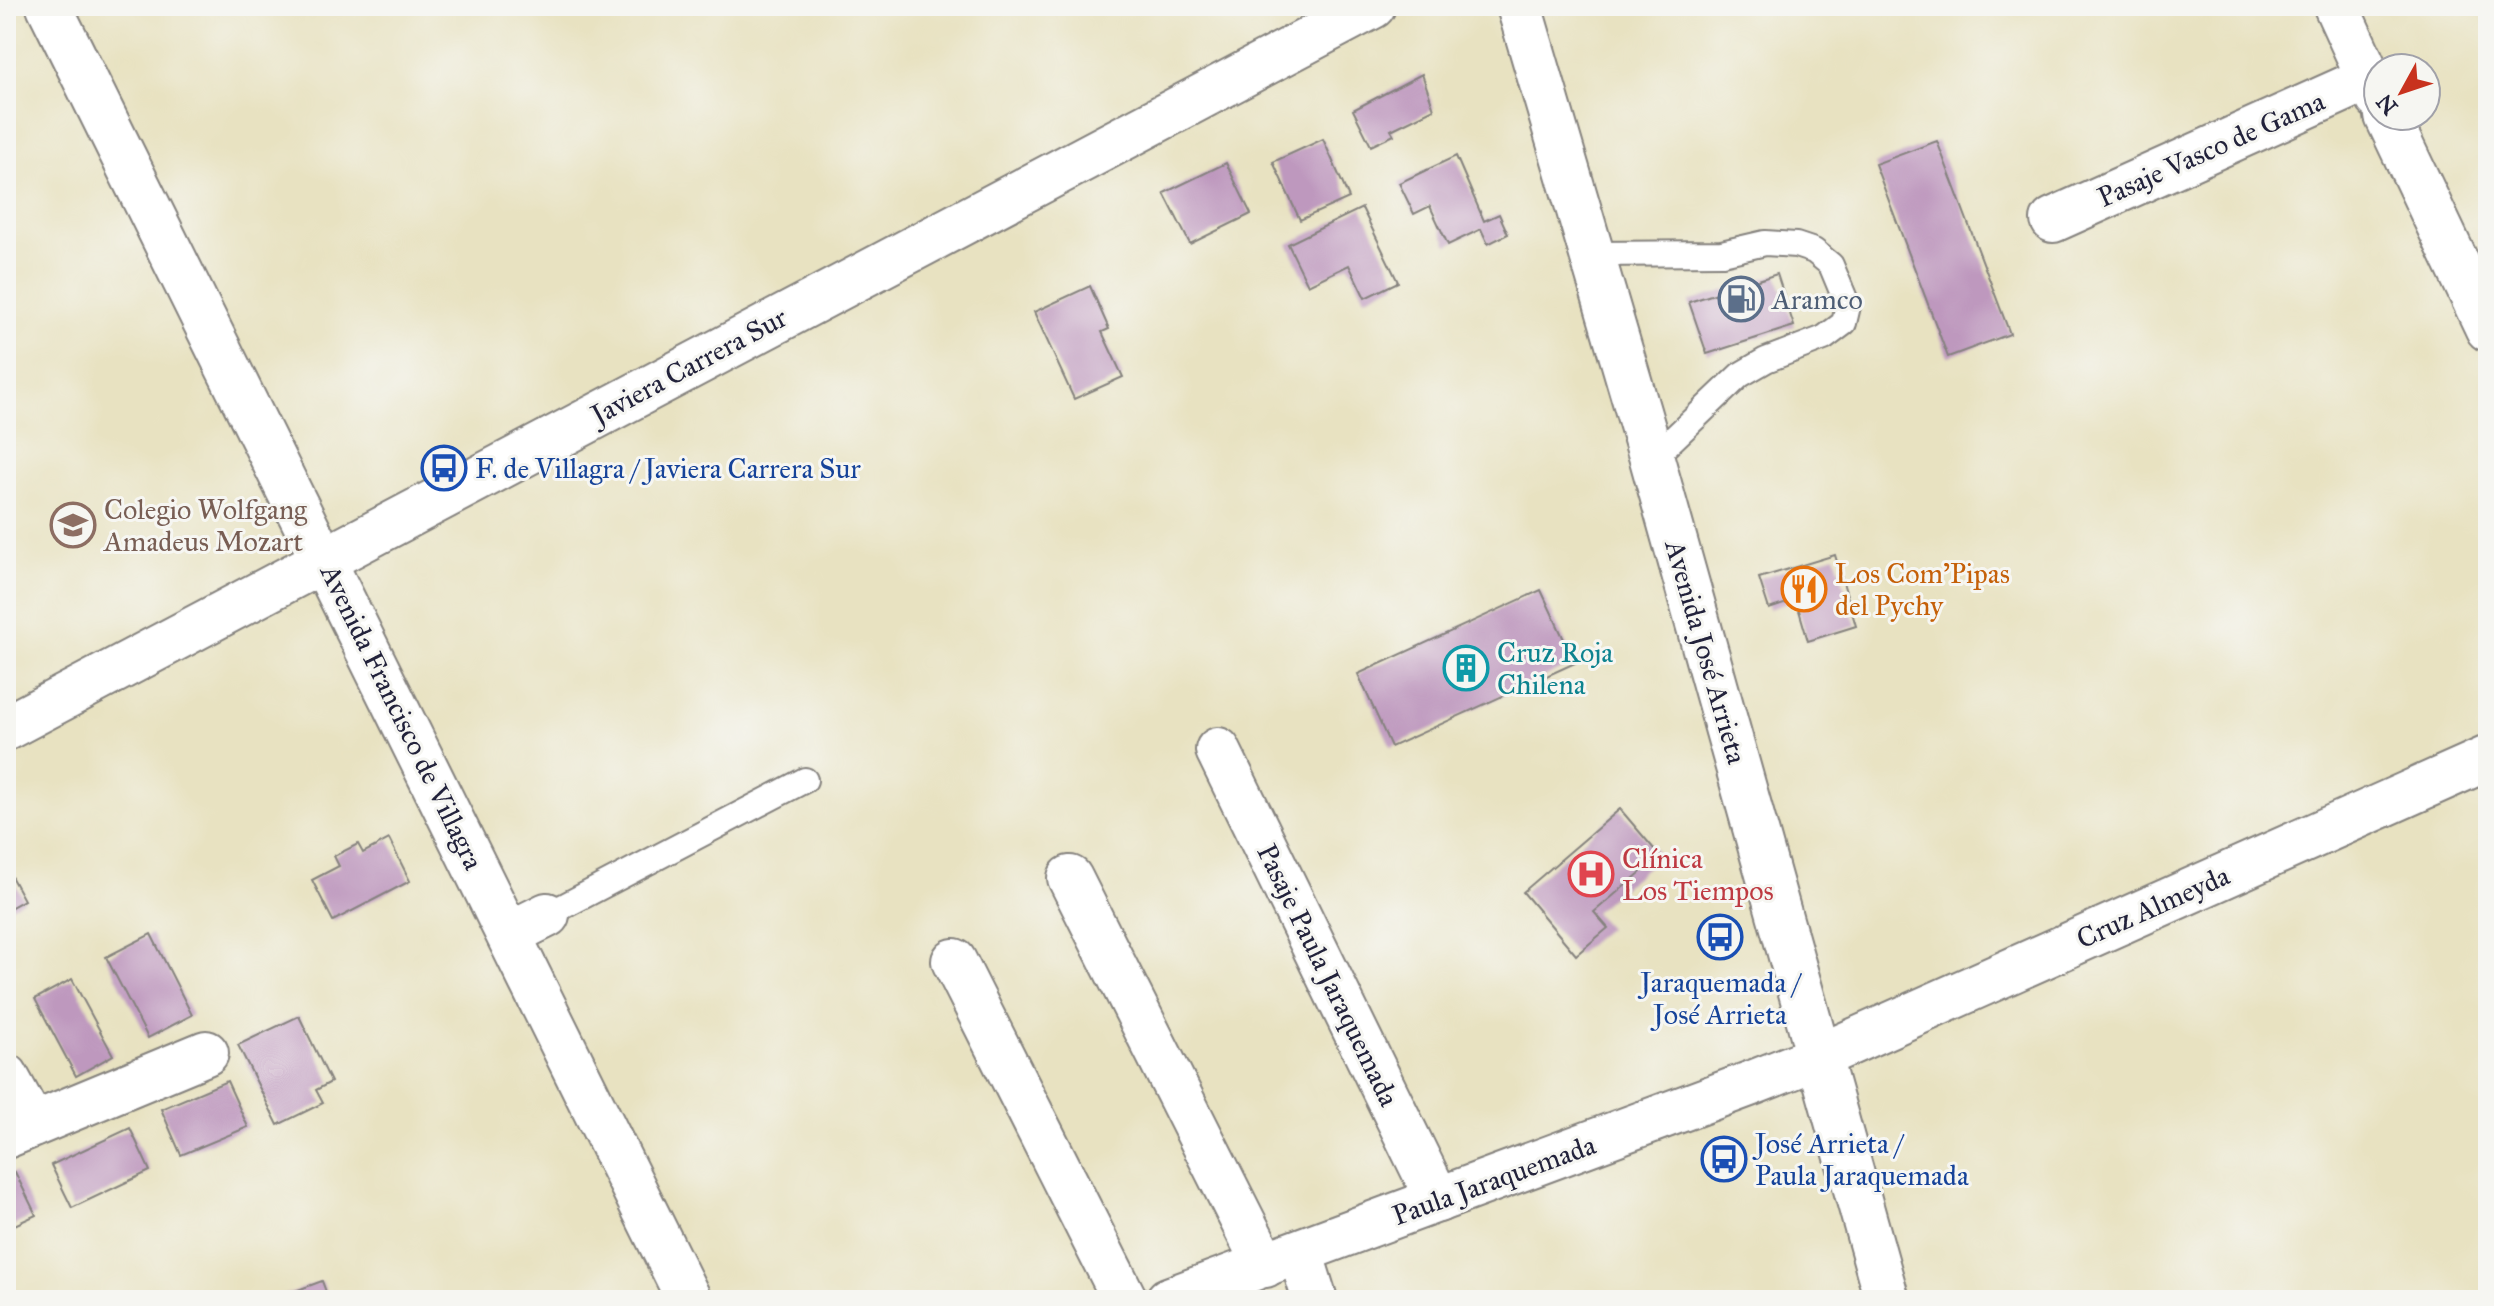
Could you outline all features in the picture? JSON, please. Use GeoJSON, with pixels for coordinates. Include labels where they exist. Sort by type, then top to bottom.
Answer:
{"type":"FeatureCollection","features":[{"type":"Feature","properties":{"kind":"street","name":"Avenida Francisco de Villagra"},"geometry":{"type":"LineString","coordinates":[[49,6],[324,559],[528,925],[689,1300]]}},
{"type":"Feature","properties":{"kind":"street","name":"Javiera Carrera Sur"},"geometry":{"type":"LineString","coordinates":[[6,728],[1373,6]]}},
{"type":"Feature","properties":{"kind":"street","name":"Avenida José Arrieta"},"geometry":{"type":"LineString","coordinates":[[1519,6],[1652,459],[1887,1300]]}},
{"type":"Feature","properties":{"kind":"street"},"geometry":{"type":"LineString","coordinates":[[2336,6],[2362,62]]}},
{"type":"Feature","properties":{"kind":"street","name":"Pasaje Vasco de Gama"},"geometry":{"type":"LineString","coordinates":[[2053,220],[2362,103]]}},
{"type":"Feature","properties":{"kind":"street"},"geometry":{"type":"LineString","coordinates":[[2395,132],[2488,329]]}},
{"type":"Feature","properties":{"kind":"street","name":"Pasaje Paula Jaraquemada"},"geometry":{"type":"LineString","coordinates":[[1218,750],[1438,1200]]}},
{"type":"Feature","properties":{"kind":"street","name":"Cruz Almeyda"},"geometry":{"type":"LineString","coordinates":[[1818,1057],[2488,758]]}},
{"type":"Feature","properties":{"kind":"street"},"geometry":{"type":"LineString","coordinates":[[1070,878],[1282,1259],[1315,1300]]}},
{"type":"Feature","properties":{"kind":"street"},"geometry":{"type":"LineString","coordinates":[[954,961],[1125,1300]]}},
{"type":"Feature","properties":{"kind":"street"},"geometry":{"type":"LineString","coordinates":[[6,1076],[20,1131],[206,1053]]}},
{"type":"Feature","properties":{"kind":"street","name":"Paula Jaraquemada"},"geometry":{"type":"LineString","coordinates":[[1168,1300],[1818,1057]]}},
{"type":"Feature","properties":{"kind":"lane"},"geometry":{"type":"LineString","coordinates":[[1592,254],[1722,253],[1765,243],[1796,245],[1814,251],[1831,265],[1848,306],[1844,323],[1824,338],[1766,360],[1740,375],[1652,459]]}},
{"type":"Feature","properties":{"kind":"lane"},"geometry":{"type":"LineString","coordinates":[[528,925],[805,780]]}},
{"type":"Feature","properties":{"kind":"building"},"geometry":{"type":"Polygon","coordinates":[[[1422,74],[1434,109],[1391,130],[1394,135],[1371,146],[1353,110],[1422,74]]]}},
{"type":"Feature","properties":{"kind":"building"},"geometry":{"type":"Polygon","coordinates":[[[1323,139],[1349,198],[1300,220],[1273,162],[1323,139]]]}},
{"type":"Feature","properties":{"kind":"building"},"geometry":{"type":"Polygon","coordinates":[[[1937,141],[2010,334],[1948,357],[1875,164],[1937,141]]]}},
{"type":"Feature","properties":{"kind":"building"},"geometry":{"type":"Polygon","coordinates":[[[1456,156],[1484,221],[1499,214],[1508,234],[1488,244],[1481,229],[1448,245],[1430,206],[1414,214],[1399,183],[1456,156]]]}},
{"type":"Feature","properties":{"kind":"building"},"geometry":{"type":"Polygon","coordinates":[[[1226,163],[1251,214],[1190,244],[1164,193],[1226,163]]]}},
{"type":"Feature","properties":{"kind":"building"},"geometry":{"type":"Polygon","coordinates":[[[1362,208],[1398,282],[1365,298],[1349,265],[1308,285],[1288,244],[1362,208]]]}},
{"type":"Feature","properties":{"kind":"building"},"geometry":{"type":"Polygon","coordinates":[[[1777,274],[1794,326],[1707,354],[1689,302],[1777,274]]]}},
{"type":"Feature","properties":{"kind":"building"},"geometry":{"type":"Polygon","coordinates":[[[1090,286],[1109,329],[1102,332],[1123,377],[1074,399],[1034,312],[1090,286]]]}},
{"type":"Feature","properties":{"kind":"building","name":"Los Com'Pipas del Pychy"},"geometry":{"type":"Polygon","coordinates":[[[1835,555],[1856,626],[1808,641],[1796,600],[1769,609],[1759,578],[1835,555]]]}},
{"type":"Feature","properties":{"kind":"building","name":"Cruz Roja Chilena"},"geometry":{"type":"Polygon","coordinates":[[[1541,590],[1575,663],[1391,747],[1358,674],[1541,590]]]}},
{"type":"Feature","properties":{"kind":"building","name":"Clínica Los Tiempos"},"geometry":{"type":"Polygon","coordinates":[[[1620,809],[1660,856],[1594,912],[1608,928],[1576,955],[1523,892],[1620,809]]]}},
{"type":"Feature","properties":{"kind":"building"},"geometry":{"type":"Polygon","coordinates":[[[389,839],[410,881],[333,921],[312,880],[339,866],[334,856],[358,844],[363,853],[389,839]]]}},
{"type":"Feature","properties":{"kind":"building"},"geometry":{"type":"Polygon","coordinates":[[[6,867],[24,900],[6,910],[6,867]]]}},
{"type":"Feature","properties":{"kind":"building"},"geometry":{"type":"Polygon","coordinates":[[[151,934],[192,1015],[148,1038],[106,957],[151,934]]]}},
{"type":"Feature","properties":{"kind":"building"},"geometry":{"type":"Polygon","coordinates":[[[72,979],[113,1055],[76,1076],[35,999],[72,979]]]}},
{"type":"Feature","properties":{"kind":"building"},"geometry":{"type":"Polygon","coordinates":[[[299,1016],[331,1082],[316,1090],[323,1103],[278,1125],[238,1045],[299,1016]]]}},
{"type":"Feature","properties":{"kind":"building"},"geometry":{"type":"Polygon","coordinates":[[[227,1081],[248,1127],[181,1155],[161,1109],[227,1081]]]}},
{"type":"Feature","properties":{"kind":"building"},"geometry":{"type":"Polygon","coordinates":[[[130,1128],[150,1171],[72,1208],[51,1165],[130,1128]]]}},
{"type":"Feature","properties":{"kind":"building"},"geometry":{"type":"Polygon","coordinates":[[[15,1172],[36,1215],[6,1229],[6,1177],[15,1172]]]}},
{"type":"Feature","properties":{"kind":"building"},"geometry":{"type":"Polygon","coordinates":[[[322,1281],[329,1300],[271,1300],[322,1281]]]}},
{"type":"Feature","properties":{"kind":"place","name":"Aramco"},"geometry":{"type":"Point","coordinates":[1741,299]}},
{"type":"Feature","properties":{"kind":"place","name":"F. de Villagra / Javiera Carrera Sur"},"geometry":{"type":"Point","coordinates":[444,468]}},
{"type":"Feature","properties":{"kind":"place","name":"Colegio Wolfgang Amadeus Mozart"},"geometry":{"type":"Point","coordinates":[73,525]}},
{"type":"Feature","properties":{"kind":"place","name":"Los Com'Pipas del Pychy"},"geometry":{"type":"Point","coordinates":[1804,589]}},
{"type":"Feature","properties":{"kind":"place","name":"Cruz Roja Chilena"},"geometry":{"type":"Point","coordinates":[1466,668]}},
{"type":"Feature","properties":{"kind":"place","name":"Clínica Los Tiempos"},"geometry":{"type":"Point","coordinates":[1591,874]}},
{"type":"Feature","properties":{"kind":"place","name":"Jaraquemada / José Arrieta"},"geometry":{"type":"Point","coordinates":[1720,937]}},
{"type":"Feature","properties":{"kind":"place","name":"José Arrieta / Paula Jaraquemada"},"geometry":{"type":"Point","coordinates":[1724,1159]}}]}
